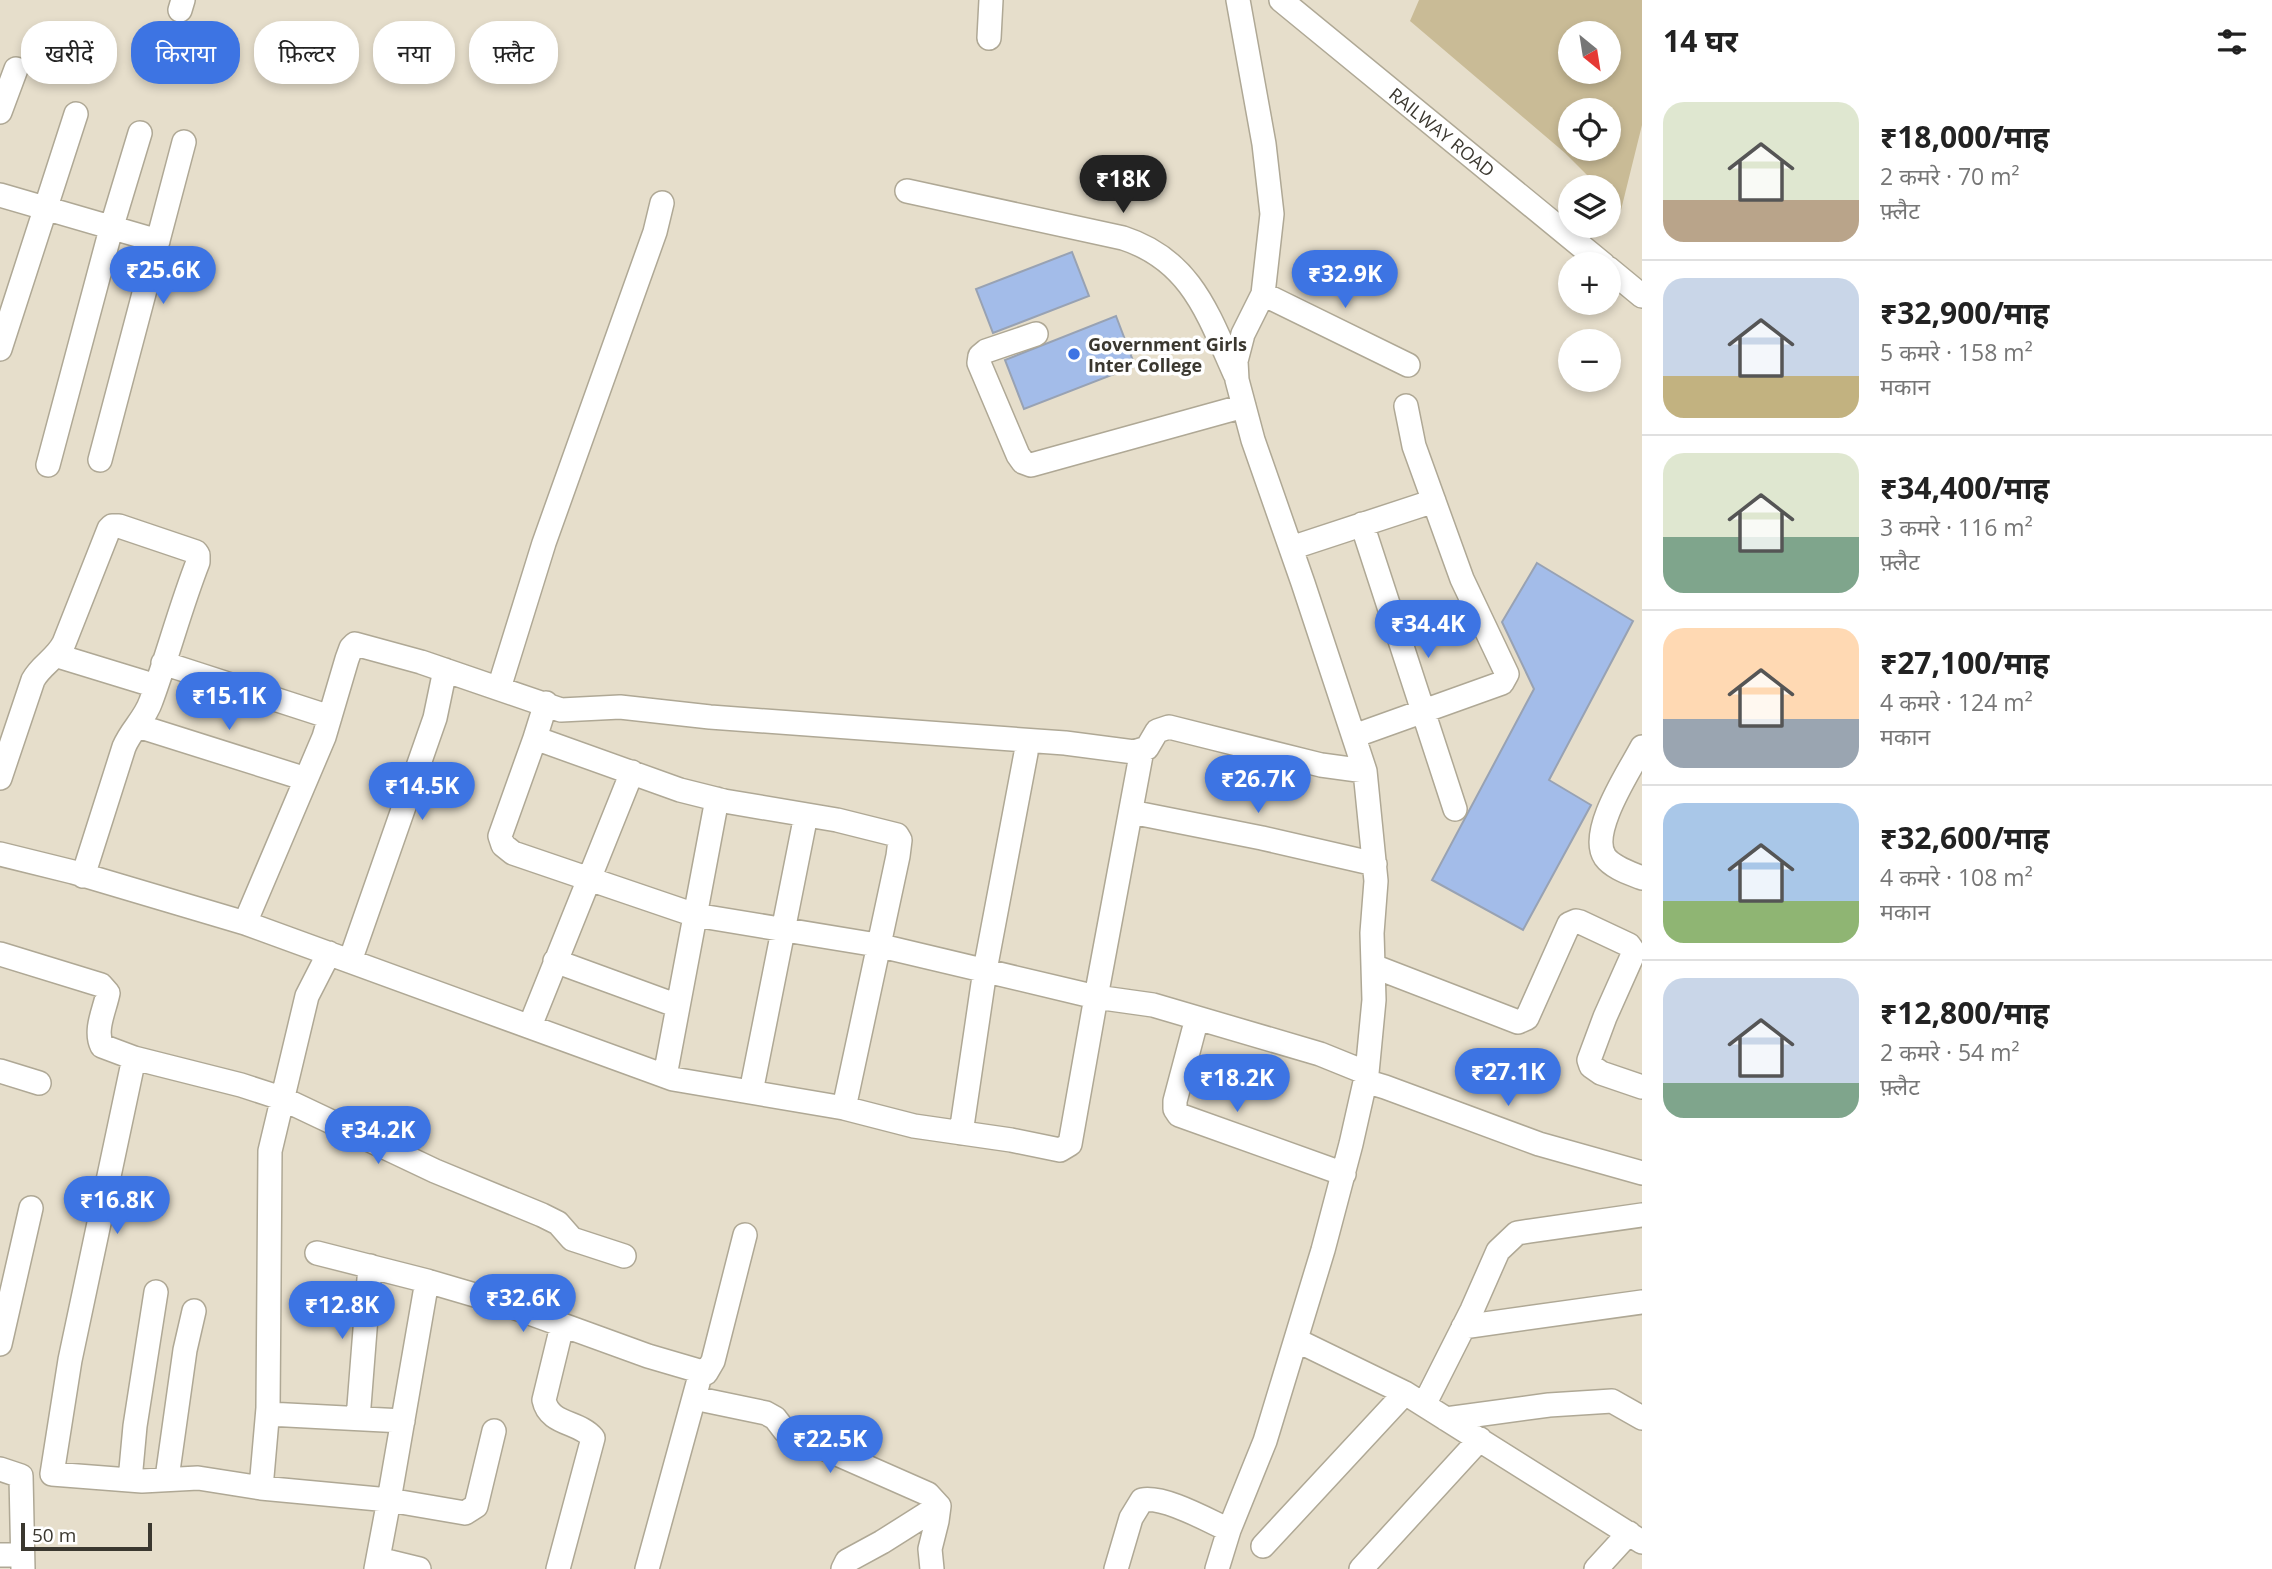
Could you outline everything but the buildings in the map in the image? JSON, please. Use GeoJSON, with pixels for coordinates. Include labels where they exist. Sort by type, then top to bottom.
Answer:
{"type":"FeatureCollection","features":[{"type":"Feature","properties":{"kind":"street"},"geometry":{"type":"LineString","coordinates":[[989,38],[991,0]]}},
{"type":"Feature","properties":{"kind":"street"},"geometry":{"type":"LineString","coordinates":[[1237,380],[1236,361],[1243,334],[1263,294],[1272,214],[1265,144],[1238,0]]}},
{"type":"Feature","properties":{"kind":"street","name":"RAILWAY ROAD"},"geometry":{"type":"LineString","coordinates":[[1281,0],[1588,252]]}},
{"type":"Feature","properties":{"kind":"street"},"geometry":{"type":"LineString","coordinates":[[0,112],[16,69]]}},
{"type":"Feature","properties":{"kind":"street"},"geometry":{"type":"LineString","coordinates":[[0,349],[76,114]]}},
{"type":"Feature","properties":{"kind":"street"},"geometry":{"type":"LineString","coordinates":[[48,465],[111,229],[140,132]]}},
{"type":"Feature","properties":{"kind":"street"},"geometry":{"type":"LineString","coordinates":[[100,460],[184,142]]}},
{"type":"Feature","properties":{"kind":"street"},"geometry":{"type":"LineString","coordinates":[[907,191],[1123,238],[1151,249],[1181,272],[1208,312],[1237,380],[1253,440],[1365,771],[1376,881],[1372,933],[1374,1000],[1366,1077],[1344,1174],[1296,1340],[1265,1441],[1229,1530],[1217,1569]]}},
{"type":"Feature","properties":{"kind":"street"},"geometry":{"type":"LineString","coordinates":[[0,195],[158,241]]}},
{"type":"Feature","properties":{"kind":"street"},"geometry":{"type":"LineString","coordinates":[[499,688],[544,544],[655,232],[662,203]]}},
{"type":"Feature","properties":{"kind":"street"},"geometry":{"type":"LineString","coordinates":[[1621,279],[1642,296]]}},
{"type":"Feature","properties":{"kind":"street"},"geometry":{"type":"LineString","coordinates":[[1263,294],[1408,365]]}},
{"type":"Feature","properties":{"kind":"street"},"geometry":{"type":"LineString","coordinates":[[1036,334],[986,351],[980,356],[979,363],[1018,454],[1023,462],[1031,465],[1244,406]]}},
{"type":"Feature","properties":{"kind":"street"},"geometry":{"type":"LineString","coordinates":[[1353,736],[1502,682],[1507,674],[1462,579],[1414,446],[1406,406]]}},
{"type":"Feature","properties":{"kind":"street"},"geometry":{"type":"LineString","coordinates":[[1291,548],[1434,501]]}},
{"type":"Feature","properties":{"kind":"street"},"geometry":{"type":"LineString","coordinates":[[1362,524],[1455,809]]}},
{"type":"Feature","properties":{"kind":"street"},"geometry":{"type":"LineString","coordinates":[[0,778],[33,680],[38,670],[58,656],[109,529],[119,526],[190,549],[198,555],[151,702],[124,747],[83,876]]}},
{"type":"Feature","properties":{"kind":"street"},"geometry":{"type":"LineString","coordinates":[[245,923],[306,779],[330,717],[351,648],[355,644],[364,644],[561,710],[620,707],[710,717],[1065,743],[1134,752],[1153,742],[1157,731],[1169,727],[1321,765],[1365,771]]}},
{"type":"Feature","properties":{"kind":"street"},"geometry":{"type":"LineString","coordinates":[[58,656],[156,686]]}},
{"type":"Feature","properties":{"kind":"street"},"geometry":{"type":"LineString","coordinates":[[163,663],[330,717]]}},
{"type":"Feature","properties":{"kind":"street"},"geometry":{"type":"LineString","coordinates":[[261,1488],[268,1414],[270,1151],[281,1098],[307,996],[339,957],[435,718],[445,670]]}},
{"type":"Feature","properties":{"kind":"street"},"geometry":{"type":"LineString","coordinates":[[546,703],[500,836],[503,845],[513,853],[695,915],[877,945],[1096,996],[1153,1005],[1320,1054],[1385,1087],[1539,1144],[1642,1173]]}},
{"type":"Feature","properties":{"kind":"street"},"geometry":{"type":"LineString","coordinates":[[138,726],[306,779]]}},
{"type":"Feature","properties":{"kind":"street"},"geometry":{"type":"LineString","coordinates":[[536,738],[680,790],[897,835],[900,840],[844,1108]]}},
{"type":"Feature","properties":{"kind":"street"},"geometry":{"type":"LineString","coordinates":[[1642,747],[1604,821],[1600,841],[1603,855],[1613,865],[1642,878]]}},
{"type":"Feature","properties":{"kind":"street"},"geometry":{"type":"LineString","coordinates":[[0,853],[245,923],[665,1076],[844,1108],[914,1126],[1060,1150],[1070,1144],[1142,750]]}},
{"type":"Feature","properties":{"kind":"street"},"geometry":{"type":"LineString","coordinates":[[961,1133],[985,970],[1027,753]]}},
{"type":"Feature","properties":{"kind":"street"},"geometry":{"type":"LineString","coordinates":[[530,1026],[632,772]]}},
{"type":"Feature","properties":{"kind":"street"},"geometry":{"type":"LineString","coordinates":[[665,1076],[717,799]]}},
{"type":"Feature","properties":{"kind":"street"},"geometry":{"type":"LineString","coordinates":[[1131,812],[1375,864]]}},
{"type":"Feature","properties":{"kind":"street"},"geometry":{"type":"LineString","coordinates":[[751,1092],[806,815]]}},
{"type":"Feature","properties":{"kind":"street"},"geometry":{"type":"LineString","coordinates":[[1373,966],[1518,1022],[1523,1021],[1527,1018],[1569,924],[1580,922],[1629,945],[1634,952],[1605,1017],[1590,1060],[1591,1066],[1601,1073],[1642,1087]]}},
{"type":"Feature","properties":{"kind":"street"},"geometry":{"type":"LineString","coordinates":[[0,954],[101,985],[108,993],[98,1033],[102,1046],[134,1058],[241,1084],[281,1098],[435,1171],[558,1223],[572,1239],[624,1256]]}},
{"type":"Feature","properties":{"kind":"street"},"geometry":{"type":"LineString","coordinates":[[555,961],[678,1006]]}},
{"type":"Feature","properties":{"kind":"street"},"geometry":{"type":"LineString","coordinates":[[1197,1018],[1175,1101],[1175,1109],[1179,1115],[1344,1174]]}},
{"type":"Feature","properties":{"kind":"street"},"geometry":{"type":"LineString","coordinates":[[52,1474],[70,1360],[134,1058]]}},
{"type":"Feature","properties":{"kind":"street"},"geometry":{"type":"LineString","coordinates":[[0,1072],[39,1083]]}},
{"type":"Feature","properties":{"kind":"street"},"geometry":{"type":"LineString","coordinates":[[0,1344],[31,1208]]}},
{"type":"Feature","properties":{"kind":"street"},"geometry":{"type":"LineString","coordinates":[[1263,1546],[1414,1399],[1463,1327],[1499,1251],[1517,1233],[1642,1214]]}},
{"type":"Feature","properties":{"kind":"street"},"geometry":{"type":"LineString","coordinates":[[317,1252],[502,1303],[701,1373],[709,1370],[713,1361],[745,1235]]}},
{"type":"Feature","properties":{"kind":"street"},"geometry":{"type":"LineString","coordinates":[[358,1419],[370,1266]]}},
{"type":"Feature","properties":{"kind":"street"},"geometry":{"type":"LineString","coordinates":[[419,1569],[377,1564],[427,1281]]}},
{"type":"Feature","properties":{"kind":"street"},"geometry":{"type":"LineString","coordinates":[[130,1480],[136,1412],[156,1292]]}},
{"type":"Feature","properties":{"kind":"street"},"geometry":{"type":"LineString","coordinates":[[1463,1327],[1642,1302]]}},
{"type":"Feature","properties":{"kind":"street"},"geometry":{"type":"LineString","coordinates":[[167,1478],[185,1350],[194,1311]]}},
{"type":"Feature","properties":{"kind":"street"},"geometry":{"type":"LineString","coordinates":[[558,1569],[593,1438],[588,1432],[551,1415],[546,1409],[544,1400],[562,1326]]}},
{"type":"Feature","properties":{"kind":"street"},"geometry":{"type":"LineString","coordinates":[[1296,1340],[1414,1399],[1635,1538],[1596,1569]]}},
{"type":"Feature","properties":{"kind":"street"},"geometry":{"type":"LineString","coordinates":[[647,1569],[701,1373]]}},
{"type":"Feature","properties":{"kind":"street"},"geometry":{"type":"LineString","coordinates":[[1446,1419],[1549,1405],[1612,1401],[1642,1395]]}},
{"type":"Feature","properties":{"kind":"street"},"geometry":{"type":"LineString","coordinates":[[694,1398],[772,1415],[785,1431],[928,1494],[939,1506],[930,1549],[932,1569]]}},
{"type":"Feature","properties":{"kind":"street"},"geometry":{"type":"LineString","coordinates":[[1612,1401],[1642,1419]]}},
{"type":"Feature","properties":{"kind":"street"},"geometry":{"type":"LineString","coordinates":[[268,1414],[403,1421]]}},
{"type":"Feature","properties":{"kind":"street"},"geometry":{"type":"LineString","coordinates":[[15,1559],[7,1475],[52,1474],[130,1480],[198,1478],[261,1488],[389,1500],[465,1513],[476,1506],[494,1431]]}},
{"type":"Feature","properties":{"kind":"street"},"geometry":{"type":"LineString","coordinates":[[1361,1569],[1480,1439]]}},
{"type":"Feature","properties":{"kind":"street"},"geometry":{"type":"LineString","coordinates":[[1115,1569],[1131,1518],[1142,1500],[1168,1503],[1229,1530]]}},
{"type":"Feature","properties":{"kind":"street"},"geometry":{"type":"LineString","coordinates":[[844,1569],[847,1561],[939,1506]]}},
{"type":"Feature","properties":{"kind":"shaded area"},"geometry":{"type":"Polygon","coordinates":[[[1419,0],[1642,0],[1642,125],[1621,210],[1621,175],[1587,175],[1573,161],[1621,161],[1621,98],[1558,98],[1558,147],[1410,21],[1419,0]]]}},
{"type":"Feature","properties":{"kind":"place","name":"Government Girls Inter College"},"geometry":{"type":"Point","coordinates":[1074,354]}}]}
